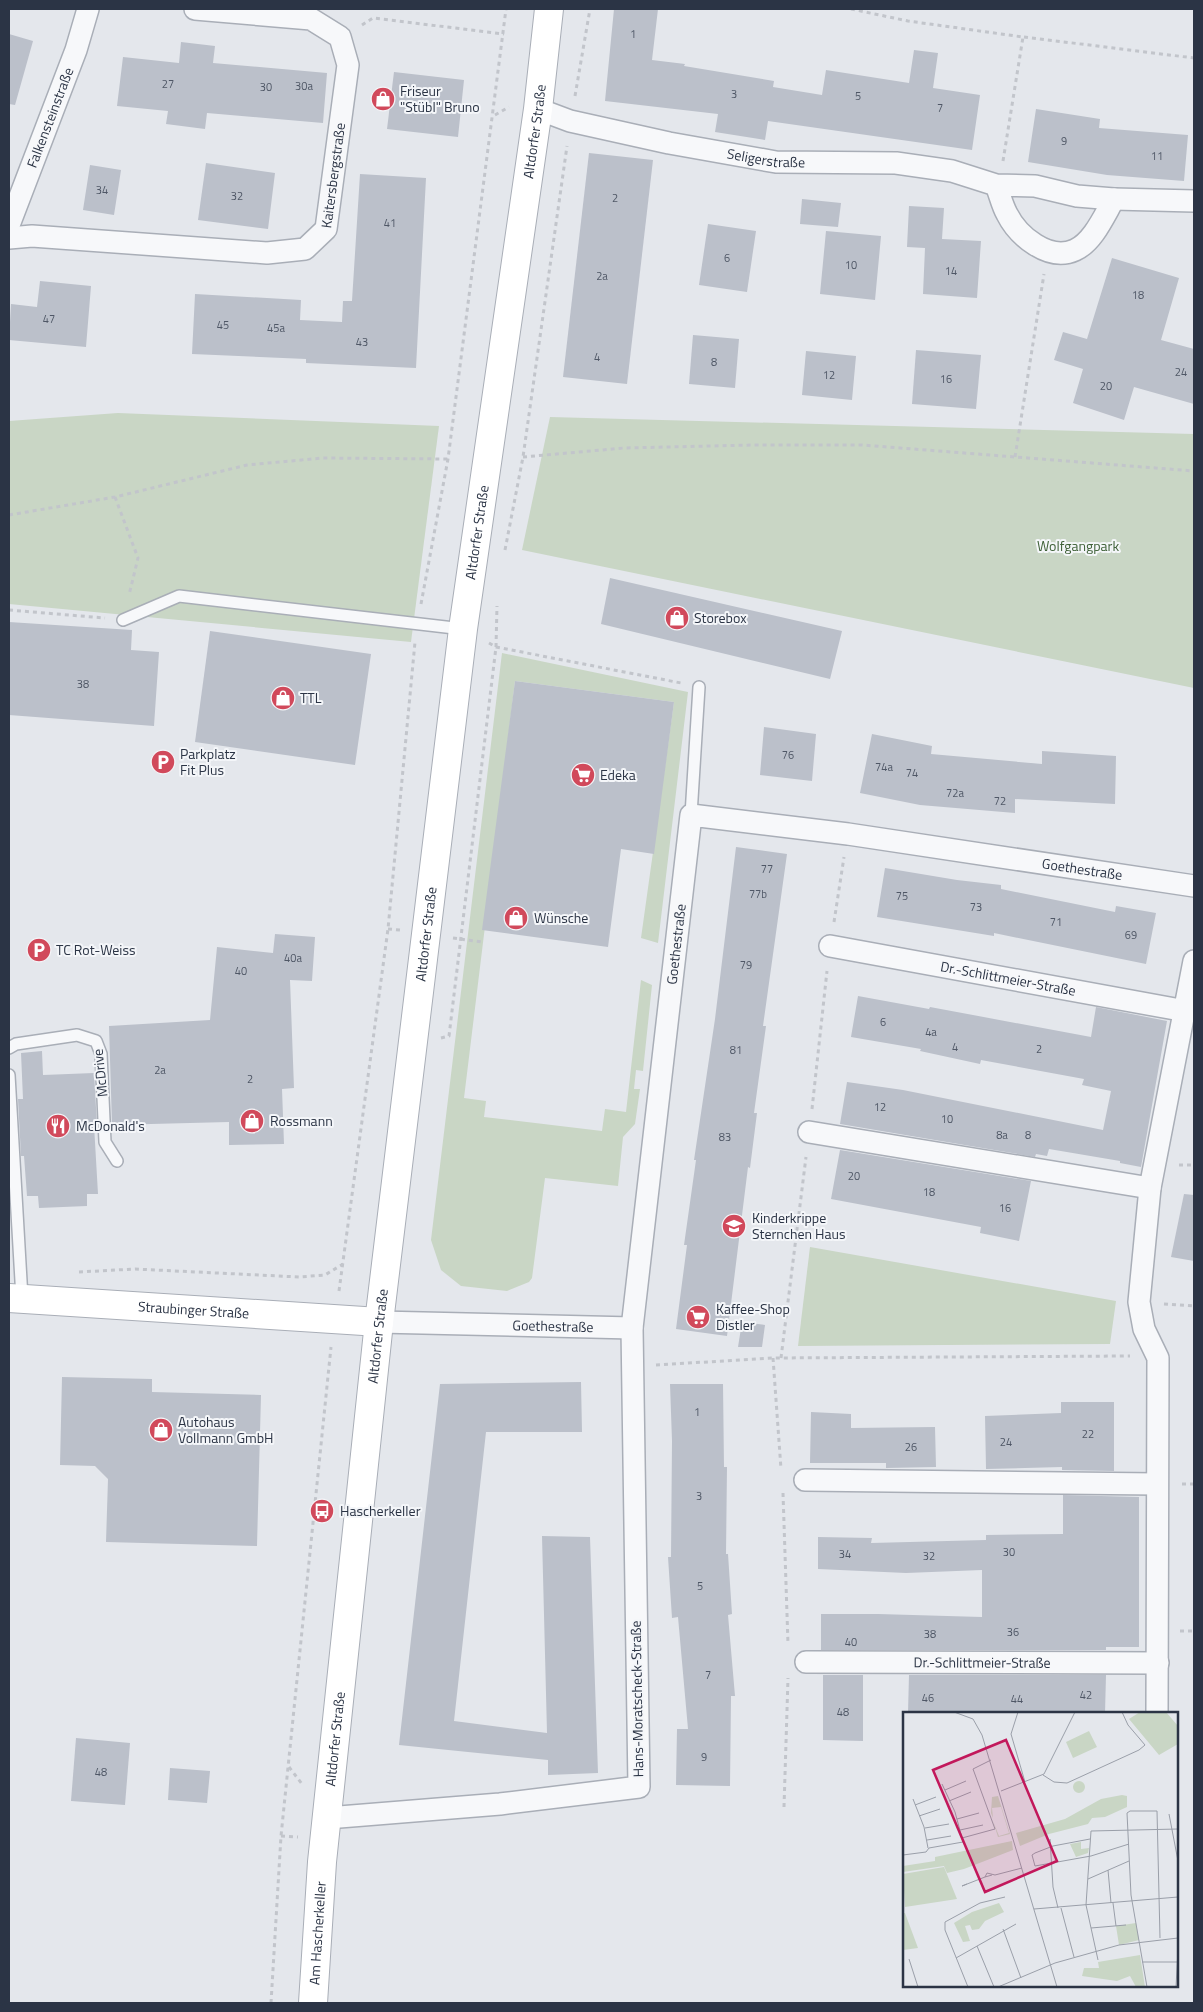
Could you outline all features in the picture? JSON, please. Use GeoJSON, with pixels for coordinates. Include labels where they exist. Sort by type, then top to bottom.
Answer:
{"type":"FeatureCollection","features":[{"type":"Feature","properties":{"kind":"main road","name":"Altdorfer Straße"},"geometry":{"type":"LineString","coordinates":[[322,1862],[379,1322],[463,629],[538,109],[549,9]]}},
{"type":"Feature","properties":{"kind":"main road","name":"Straubinger Straße"},"geometry":{"type":"LineString","coordinates":[[15,1298],[379,1322]]}},
{"type":"Feature","properties":{"kind":"main road","name":"Am Hascherkeller"},"geometry":{"type":"LineString","coordinates":[[313,2003],[322,1862]]}},
{"type":"Feature","properties":{"kind":"street","name":"Falkensteinstraße"},"geometry":{"type":"LineString","coordinates":[[9,225],[76,50],[88,9]]}},
{"type":"Feature","properties":{"kind":"street"},"geometry":{"type":"LineString","coordinates":[[195,9],[311,19],[340,37]]}},
{"type":"Feature","properties":{"kind":"street","name":"Kaitersbergstraße"},"geometry":{"type":"LineString","coordinates":[[9,238],[32,236],[268,253],[304,249],[326,229],[348,65],[340,37]]}},
{"type":"Feature","properties":{"kind":"street","name":"Seligerstraße"},"geometry":{"type":"LineString","coordinates":[[538,109],[570,121],[669,143],[776,162],[896,163],[952,171],[996,185],[1035,186],[1077,196],[1194,201]]}},
{"type":"Feature","properties":{"kind":"street"},"geometry":{"type":"LineString","coordinates":[[996,185],[1007,215],[1027,240],[1048,252],[1057,254],[1075,250],[1093,234],[1114,199]]}},
{"type":"Feature","properties":{"kind":"street","name":"Goethestraße"},"geometry":{"type":"LineString","coordinates":[[379,1322],[632,1328],[691,815],[848,834],[1194,886]]}},
{"type":"Feature","properties":{"kind":"street","name":"Dr.-Schlittmeier-Straße"},"geometry":{"type":"LineString","coordinates":[[830,946],[1186,1011]]}},
{"type":"Feature","properties":{"kind":"street"},"geometry":{"type":"LineString","coordinates":[[1157,1712],[1158,1358],[1144,1329],[1139,1302],[1150,1188],[1186,1011],[1194,961]]}},
{"type":"Feature","properties":{"kind":"street"},"geometry":{"type":"LineString","coordinates":[[809,1132],[1150,1188]]}},
{"type":"Feature","properties":{"kind":"street","name":"Hans-Moratscheck-Straße"},"geometry":{"type":"LineString","coordinates":[[327,1818],[500,1804],[639,1787],[632,1328]]}},
{"type":"Feature","properties":{"kind":"street"},"geometry":{"type":"LineString","coordinates":[[806,1480],[1157,1484]]}},
{"type":"Feature","properties":{"kind":"street","name":"Dr.-Schlittmeier-Straße"},"geometry":{"type":"LineString","coordinates":[[794,1662],[1158,1663]]}},
{"type":"Feature","properties":{"kind":"lane"},"geometry":{"type":"LineString","coordinates":[[123,620],[179,596],[463,629]]}},
{"type":"Feature","properties":{"kind":"lane"},"geometry":{"type":"LineString","coordinates":[[691,815],[699,687]]}},
{"type":"Feature","properties":{"kind":"lane","name":"McDrive"},"geometry":{"type":"LineString","coordinates":[[9,1048],[16,1044],[77,1035],[96,1041],[101,1054],[105,1142],[117,1161]]}},
{"type":"Feature","properties":{"kind":"lane"},"geometry":{"type":"LineString","coordinates":[[9,1076],[15,1298]]}},
{"type":"Feature","properties":{"kind":"path"},"geometry":{"type":"LineString","coordinates":[[271,2003],[281,1836],[334,1318],[388,929],[417,625],[448,459],[506,9]]}},
{"type":"Feature","properties":{"kind":"path"},"geometry":{"type":"LineString","coordinates":[[505,552],[523,457],[570,121],[590,9]]}},
{"type":"Feature","properties":{"kind":"path"},"geometry":{"type":"LineString","coordinates":[[851,9],[908,21],[1194,58]]}},
{"type":"Feature","properties":{"kind":"path"},"geometry":{"type":"LineString","coordinates":[[340,37],[373,18],[504,34]]}},
{"type":"Feature","properties":{"kind":"path"},"geometry":{"type":"LineString","coordinates":[[996,185],[1002,164],[1023,37]]}},
{"type":"Feature","properties":{"kind":"path"},"geometry":{"type":"LineString","coordinates":[[1015,457],[1048,252]]}},
{"type":"Feature","properties":{"kind":"path"},"geometry":{"type":"LineString","coordinates":[[523,457],[624,448],[752,444],[862,445],[1194,471]]}},
{"type":"Feature","properties":{"kind":"path"},"geometry":{"type":"LineString","coordinates":[[9,515],[114,497],[247,465],[323,458],[448,459]]}},
{"type":"Feature","properties":{"kind":"path"},"geometry":{"type":"LineString","coordinates":[[9,610],[123,620],[138,558],[114,497]]}},
{"type":"Feature","properties":{"kind":"path"},"geometry":{"type":"LineString","coordinates":[[413,1043],[449,1036],[496,647],[497,599]]}},
{"type":"Feature","properties":{"kind":"path"},"geometry":{"type":"LineString","coordinates":[[463,629],[496,647],[699,687]]}},
{"type":"Feature","properties":{"kind":"path"},"geometry":{"type":"LineString","coordinates":[[781,1358],[830,946],[848,834]]}},
{"type":"Feature","properties":{"kind":"path"},"geometry":{"type":"LineString","coordinates":[[460,940],[482,942]]}},
{"type":"Feature","properties":{"kind":"path"},"geometry":{"type":"LineString","coordinates":[[72,1272],[134,1269],[299,1277],[324,1274],[343,1264]]}},
{"type":"Feature","properties":{"kind":"path"},"geometry":{"type":"LineString","coordinates":[[632,1365],[773,1358],[1112,1356],[1158,1358]]}},
{"type":"Feature","properties":{"kind":"path"},"geometry":{"type":"LineString","coordinates":[[773,1358],[782,1478]]}},
{"type":"Feature","properties":{"kind":"path"},"geometry":{"type":"LineString","coordinates":[[782,1488],[794,1662],[784,1807]]}},
{"type":"Feature","properties":{"kind":"green space"},"geometry":{"type":"Polygon","coordinates":[[[118,413],[439,426],[411,642],[9,604],[9,421],[118,413]]]}},
{"type":"Feature","properties":{"kind":"green space","name":"Wolfgangpark"},"geometry":{"type":"Polygon","coordinates":[[[550,417],[1194,434],[1194,688],[522,550],[550,417]]]}},
{"type":"Feature","properties":{"kind":"green space"},"geometry":{"type":"Polygon","coordinates":[[[502,653],[688,692],[658,943],[641,938],[674,702],[515,681],[464,1098],[486,1101],[484,1117],[602,1131],[605,1109],[626,1112],[641,980],[652,985],[643,1071],[636,1070],[634,1089],[640,1089],[635,1124],[623,1137],[618,1186],[545,1178],[532,1278],[529,1282],[507,1291],[461,1286],[441,1270],[431,1240],[502,653]]]}},
{"type":"Feature","properties":{"kind":"green space"},"geometry":{"type":"Polygon","coordinates":[[[810,1247],[1116,1301],[1110,1344],[798,1346],[810,1247]]]}},
{"type":"Feature","properties":{"kind":"building"},"geometry":{"type":"Polygon","coordinates":[[[614,9],[658,9],[652,60],[685,64],[684,66],[774,81],[773,87],[822,95],[826,70],[909,83],[914,50],[938,53],[933,88],[980,95],[972,150],[768,121],[765,140],[715,132],[718,114],[605,101],[614,9]]]}},
{"type":"Feature","properties":{"kind":"building"},"geometry":{"type":"Polygon","coordinates":[[[9,34],[33,41],[15,105],[9,104],[9,34]]]}},
{"type":"Feature","properties":{"kind":"building"},"geometry":{"type":"Polygon","coordinates":[[[181,42],[215,46],[213,63],[327,73],[323,123],[207,113],[205,129],[166,124],[168,111],[117,106],[123,57],[179,63],[181,42]]]}},
{"type":"Feature","properties":{"kind":"building"},"geometry":{"type":"Polygon","coordinates":[[[394,72],[464,80],[458,137],[387,129],[394,72]]]}},
{"type":"Feature","properties":{"kind":"building"},"geometry":{"type":"Polygon","coordinates":[[[1036,109],[1100,119],[1099,128],[1188,135],[1184,181],[1107,175],[1028,162],[1036,109]]]}},
{"type":"Feature","properties":{"kind":"building"},"geometry":{"type":"Polygon","coordinates":[[[589,153],[653,160],[627,384],[563,377],[589,153]]]}},
{"type":"Feature","properties":{"kind":"building"},"geometry":{"type":"Polygon","coordinates":[[[206,163],[275,173],[268,229],[198,220],[206,163]]]}},
{"type":"Feature","properties":{"kind":"building"},"geometry":{"type":"Polygon","coordinates":[[[90,165],[121,170],[114,215],[83,210],[90,165]]]}},
{"type":"Feature","properties":{"kind":"building"},"geometry":{"type":"Polygon","coordinates":[[[360,174],[426,178],[416,368],[306,363],[306,359],[192,354],[195,294],[301,300],[300,320],[342,322],[343,301],[352,301],[360,174]]]}},
{"type":"Feature","properties":{"kind":"building"},"geometry":{"type":"Polygon","coordinates":[[[802,199],[841,203],[838,227],[800,224],[802,199]]]}},
{"type":"Feature","properties":{"kind":"building"},"geometry":{"type":"Polygon","coordinates":[[[909,206],[944,208],[942,239],[981,241],[977,298],[923,294],[925,248],[907,247],[909,206]]]}},
{"type":"Feature","properties":{"kind":"building"},"geometry":{"type":"Polygon","coordinates":[[[708,224],[756,231],[747,292],[699,285],[708,224]]]}},
{"type":"Feature","properties":{"kind":"building"},"geometry":{"type":"Polygon","coordinates":[[[826,231],[881,236],[875,300],[820,294],[826,231]]]}},
{"type":"Feature","properties":{"kind":"building"},"geometry":{"type":"Polygon","coordinates":[[[1112,258],[1179,278],[1161,340],[1194,349],[1194,404],[1134,387],[1124,420],[1073,403],[1083,369],[1054,360],[1063,332],[1087,339],[1112,258]]]}},
{"type":"Feature","properties":{"kind":"building"},"geometry":{"type":"Polygon","coordinates":[[[40,281],[91,286],[86,347],[9,340],[11,304],[37,307],[40,281]]]}},
{"type":"Feature","properties":{"kind":"building"},"geometry":{"type":"Polygon","coordinates":[[[693,335],[739,339],[735,388],[689,384],[693,335]]]}},
{"type":"Feature","properties":{"kind":"building"},"geometry":{"type":"Polygon","coordinates":[[[916,350],[981,355],[976,409],[912,404],[916,350]]]}},
{"type":"Feature","properties":{"kind":"building"},"geometry":{"type":"Polygon","coordinates":[[[806,351],[856,356],[852,400],[802,395],[806,351]]]}},
{"type":"Feature","properties":{"kind":"building"},"geometry":{"type":"Polygon","coordinates":[[[610,578],[842,631],[830,679],[601,624],[610,578]]]}},
{"type":"Feature","properties":{"kind":"building"},"geometry":{"type":"Polygon","coordinates":[[[9,622],[132,630],[131,650],[159,652],[154,726],[9,715],[9,622]]]}},
{"type":"Feature","properties":{"kind":"building","name":"TTL"},"geometry":{"type":"Polygon","coordinates":[[[210,631],[371,654],[355,765],[195,742],[210,631]]]}},
{"type":"Feature","properties":{"kind":"building","name":"Edeka"},"geometry":{"type":"Polygon","coordinates":[[[515,681],[674,702],[654,854],[621,849],[608,947],[482,930],[515,681]]]}},
{"type":"Feature","properties":{"kind":"building"},"geometry":{"type":"Polygon","coordinates":[[[764,727],[816,734],[812,781],[760,775],[764,727]]]}},
{"type":"Feature","properties":{"kind":"building"},"geometry":{"type":"Polygon","coordinates":[[[872,734],[932,746],[931,754],[1042,764],[1042,751],[1116,756],[1115,804],[1015,799],[1015,813],[920,805],[860,793],[872,734]]]}},
{"type":"Feature","properties":{"kind":"building"},"geometry":{"type":"Polygon","coordinates":[[[736,847],[787,854],[763,1026],[766,1026],[754,1113],[757,1113],[750,1168],[748,1167],[727,1336],[676,1329],[687,1245],[684,1245],[696,1160],[694,1160],[715,1019],[736,847]]]}},
{"type":"Feature","properties":{"kind":"building"},"geometry":{"type":"Polygon","coordinates":[[[885,868],[1001,885],[1001,889],[1115,912],[1116,906],[1156,913],[1146,964],[994,933],[994,936],[877,917],[885,868]]]}},
{"type":"Feature","properties":{"kind":"building"},"geometry":{"type":"Polygon","coordinates":[[[275,934],[315,937],[312,981],[290,980],[294,1088],[282,1089],[284,1144],[229,1145],[229,1122],[112,1125],[109,1026],[210,1020],[217,947],[273,953],[275,934]]]}},
{"type":"Feature","properties":{"kind":"building"},"geometry":{"type":"Polygon","coordinates":[[[858,996],[929,1009],[930,1007],[1091,1037],[1096,1007],[1167,1021],[1141,1167],[1120,1163],[1120,1161],[1049,1149],[1047,1156],[1036,1154],[1035,1157],[840,1124],[847,1082],[903,1090],[1103,1130],[1111,1091],[1082,1085],[1084,1079],[981,1060],[980,1064],[920,1051],[921,1049],[851,1037],[858,996]]]}},
{"type":"Feature","properties":{"kind":"building","name":"McDonald's"},"geometry":{"type":"Polygon","coordinates":[[[42,1051],[43,1075],[94,1073],[97,1125],[94,1125],[98,1194],[87,1194],[87,1206],[39,1208],[38,1196],[27,1196],[24,1156],[21,1156],[18,1099],[23,1099],[21,1053],[42,1051]]]}},
{"type":"Feature","properties":{"kind":"building"},"geometry":{"type":"Polygon","coordinates":[[[840,1150],[1031,1181],[1019,1241],[980,1233],[981,1227],[831,1199],[840,1150]]]}},
{"type":"Feature","properties":{"kind":"building"},"geometry":{"type":"Polygon","coordinates":[[[1184,1194],[1194,1195],[1194,1261],[1171,1257],[1184,1194]]]}},
{"type":"Feature","properties":{"kind":"building"},"geometry":{"type":"Polygon","coordinates":[[[742,1322],[765,1325],[762,1347],[738,1347],[742,1322]]]}},
{"type":"Feature","properties":{"kind":"building","name":"Autohaus Vollmann GmbH"},"geometry":{"type":"Polygon","coordinates":[[[62,1377],[152,1379],[152,1392],[261,1395],[257,1546],[106,1542],[108,1479],[95,1466],[60,1465],[62,1377]]]}},
{"type":"Feature","properties":{"kind":"building"},"geometry":{"type":"Polygon","coordinates":[[[581,1382],[582,1432],[486,1432],[454,1721],[547,1733],[542,1536],[590,1537],[598,1773],[548,1775],[548,1760],[399,1745],[440,1384],[581,1382]]]}},
{"type":"Feature","properties":{"kind":"building"},"geometry":{"type":"Polygon","coordinates":[[[670,1384],[723,1384],[724,1467],[727,1467],[726,1554],[728,1554],[732,1614],[728,1615],[735,1696],[731,1696],[730,1786],[676,1785],[677,1729],[688,1729],[678,1617],[672,1618],[668,1557],[671,1557],[672,1441],[670,1384]]]}},
{"type":"Feature","properties":{"kind":"building"},"geometry":{"type":"Polygon","coordinates":[[[1061,1402],[1114,1402],[1114,1471],[1062,1470],[1062,1467],[986,1469],[985,1416],[1061,1413],[1061,1402]]]}},
{"type":"Feature","properties":{"kind":"building"},"geometry":{"type":"Polygon","coordinates":[[[811,1412],[851,1414],[851,1428],[935,1427],[936,1467],[886,1468],[886,1463],[810,1463],[811,1412]]]}},
{"type":"Feature","properties":{"kind":"building"},"geometry":{"type":"Polygon","coordinates":[[[1063,1495],[1139,1497],[1139,1647],[1106,1647],[1106,1650],[821,1650],[821,1614],[982,1617],[982,1570],[906,1573],[818,1569],[818,1537],[872,1538],[871,1543],[986,1540],[986,1535],[1063,1534],[1063,1495]]]}},
{"type":"Feature","properties":{"kind":"building"},"geometry":{"type":"Polygon","coordinates":[[[823,1675],[863,1675],[863,1741],[823,1740],[823,1675]]]}},
{"type":"Feature","properties":{"kind":"building"},"geometry":{"type":"Polygon","coordinates":[[[909,1675],[1106,1675],[1105,1712],[908,1712],[909,1675]]]}},
{"type":"Feature","properties":{"kind":"building"},"geometry":{"type":"Polygon","coordinates":[[[76,1738],[130,1743],[125,1805],[71,1801],[76,1738]]]}},
{"type":"Feature","properties":{"kind":"building"},"geometry":{"type":"Polygon","coordinates":[[[170,1768],[210,1771],[207,1803],[168,1800],[170,1768]]]}},
{"type":"Feature","properties":{"kind":"place","name":"Friseur \"Stübl\" Bruno"},"geometry":{"type":"Point","coordinates":[383,99]}},
{"type":"Feature","properties":{"kind":"place","name":"Storebox"},"geometry":{"type":"Point","coordinates":[677,618]}},
{"type":"Feature","properties":{"kind":"place","name":"TTL"},"geometry":{"type":"Point","coordinates":[283,698]}},
{"type":"Feature","properties":{"kind":"place","name":"Parkplatz Fit Plus"},"geometry":{"type":"Point","coordinates":[163,762]}},
{"type":"Feature","properties":{"kind":"place","name":"Edeka"},"geometry":{"type":"Point","coordinates":[583,775]}},
{"type":"Feature","properties":{"kind":"place","name":"Wünsche"},"geometry":{"type":"Point","coordinates":[516,918]}},
{"type":"Feature","properties":{"kind":"place","name":"TC Rot-Weiss"},"geometry":{"type":"Point","coordinates":[39,950]}},
{"type":"Feature","properties":{"kind":"place","name":"Rossmann"},"geometry":{"type":"Point","coordinates":[252,1121]}},
{"type":"Feature","properties":{"kind":"place","name":"McDonald's"},"geometry":{"type":"Point","coordinates":[58,1126]}},
{"type":"Feature","properties":{"kind":"place","name":"Kinderkrippe Sternchen Haus"},"geometry":{"type":"Point","coordinates":[734,1226]}},
{"type":"Feature","properties":{"kind":"place","name":"Kaffee-Shop Distler"},"geometry":{"type":"Point","coordinates":[698,1317]}},
{"type":"Feature","properties":{"kind":"place","name":"Autohaus Vollmann GmbH"},"geometry":{"type":"Point","coordinates":[161,1430]}},
{"type":"Feature","properties":{"kind":"place","name":"Hascherkeller"},"geometry":{"type":"Point","coordinates":[322,1511]}}]}
